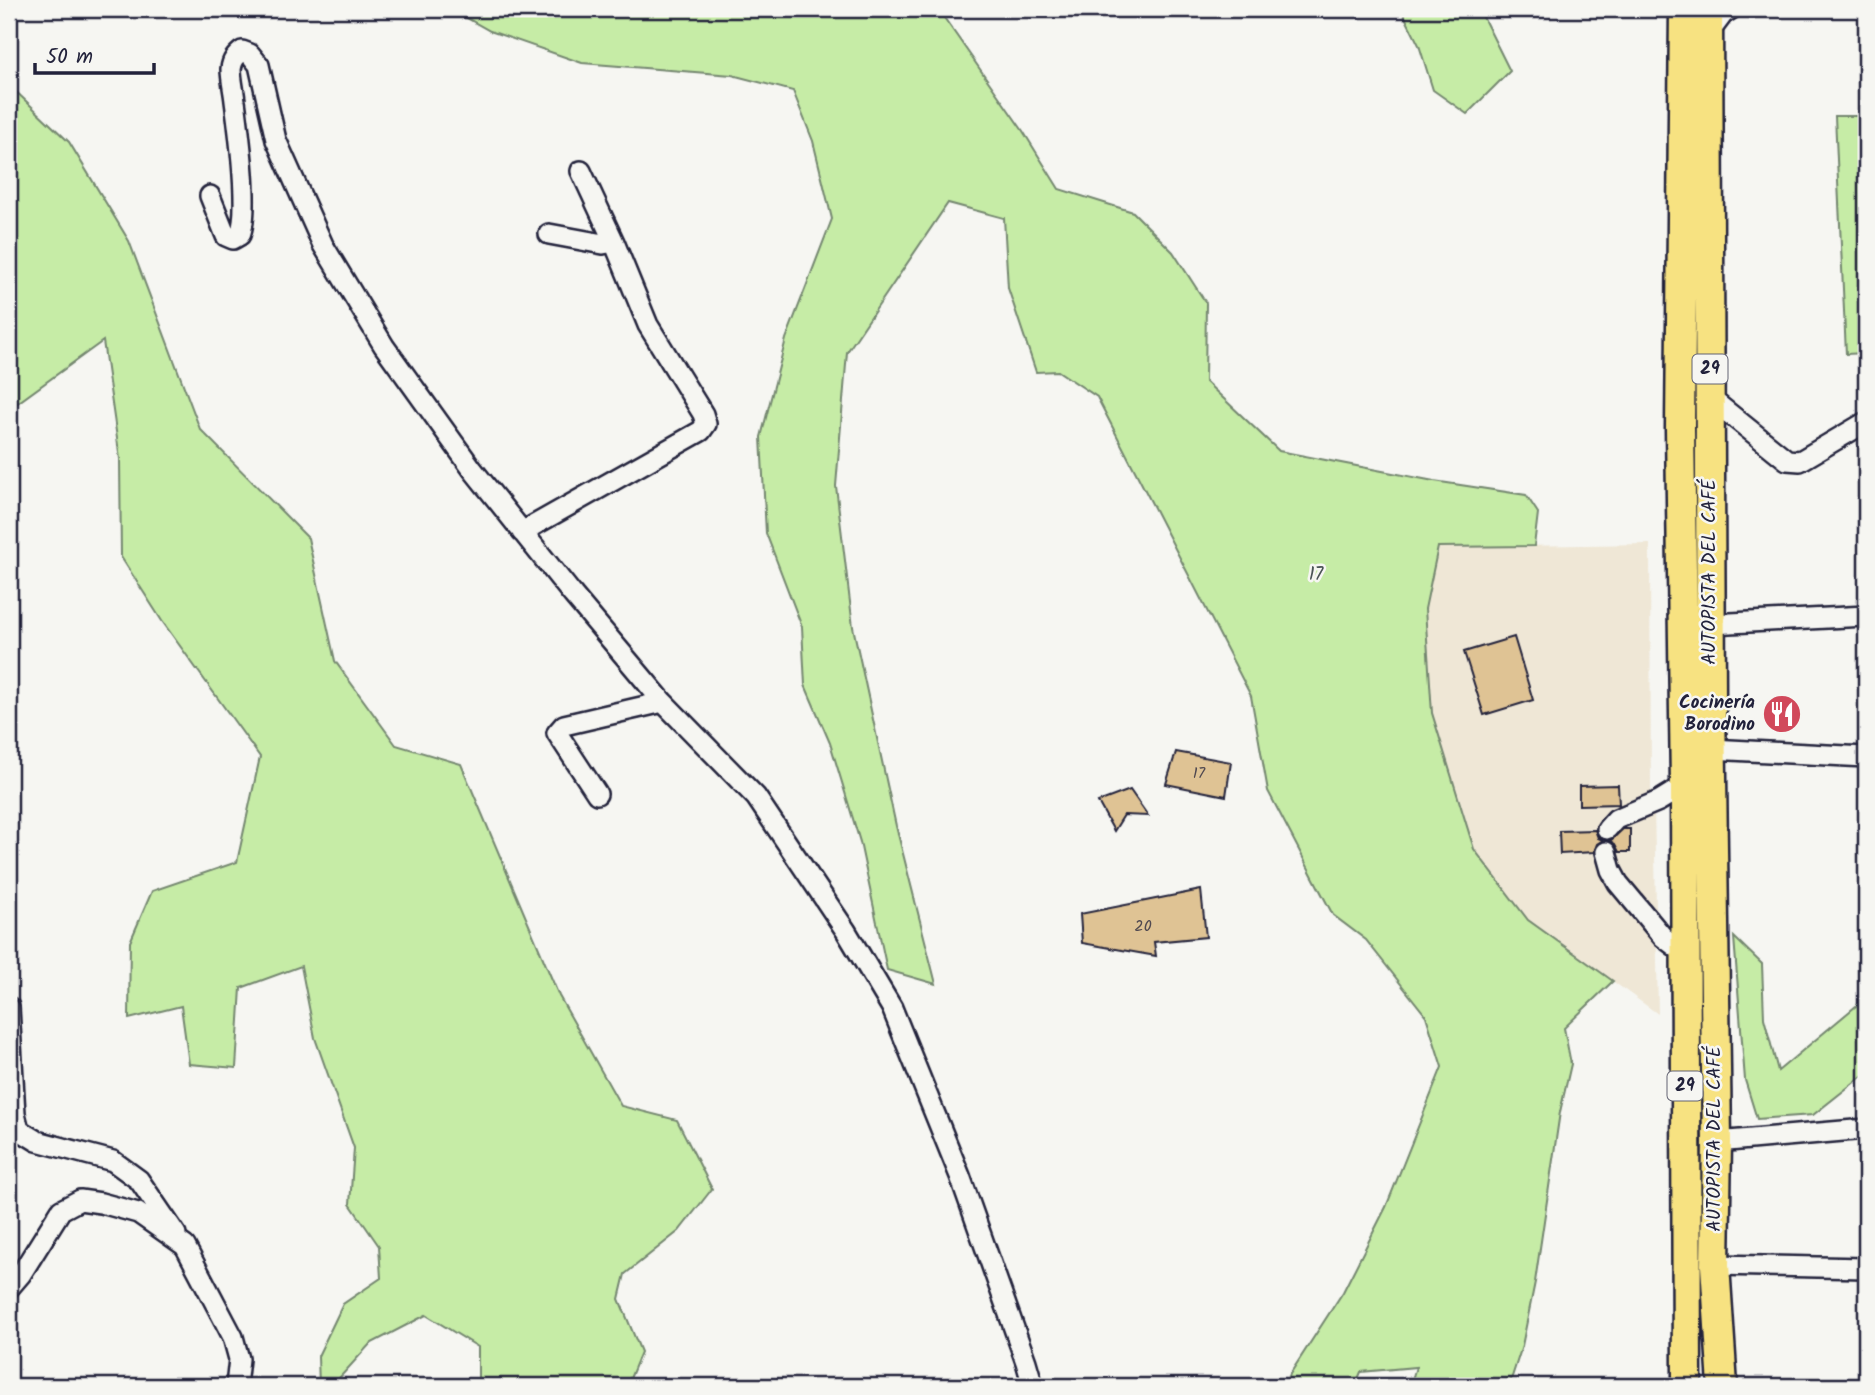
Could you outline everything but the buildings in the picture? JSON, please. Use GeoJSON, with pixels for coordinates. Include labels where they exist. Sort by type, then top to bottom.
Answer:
{"type":"FeatureCollection","features":[{"type":"Feature","properties":{"kind":"highway","name":"AUTOPISTA DEL CAFÉ"},"geometry":{"type":"LineString","coordinates":[[1684,9],[1680,455],[1685,786],[1687,1386]]}},
{"type":"Feature","properties":{"kind":"highway","name":"AUTOPISTA DEL CAFÉ"},"geometry":{"type":"LineString","coordinates":[[1708,21],[1711,749],[1717,1142],[1715,1265],[1723,1386]]}},
{"type":"Feature","properties":{"kind":"street"},"geometry":{"type":"LineString","coordinates":[[1708,21],[1731,9]]}},
{"type":"Feature","properties":{"kind":"street"},"geometry":{"type":"LineString","coordinates":[[210,196],[226,236],[233,239],[240,235],[243,227],[243,191],[231,69],[234,58],[242,51],[250,54],[259,65],[276,140],[323,245],[384,346],[473,470],[522,532],[663,702],[756,797],[846,931],[892,1007],[960,1176],[1033,1386]]}},
{"type":"Feature","properties":{"kind":"street"},"geometry":{"type":"LineString","coordinates":[[522,532],[701,431],[706,424],[703,414],[648,325],[581,171]]}},
{"type":"Feature","properties":{"kind":"street"},"geometry":{"type":"LineString","coordinates":[[549,234],[603,244],[614,242]]}},
{"type":"Feature","properties":{"kind":"street"},"geometry":{"type":"LineString","coordinates":[[1710,398],[1787,460],[1800,461],[1866,422]]}},
{"type":"Feature","properties":{"kind":"street"},"geometry":{"type":"LineString","coordinates":[[1711,624],[1866,616]]}},
{"type":"Feature","properties":{"kind":"street"},"geometry":{"type":"LineString","coordinates":[[597,794],[557,733],[564,724],[663,702]]}},
{"type":"Feature","properties":{"kind":"street"},"geometry":{"type":"LineString","coordinates":[[1711,749],[1866,757]]}},
{"type":"Feature","properties":{"kind":"street"},"geometry":{"type":"LineString","coordinates":[[1607,829],[1616,819],[1659,801],[1685,786]]}},
{"type":"Feature","properties":{"kind":"street"},"geometry":{"type":"LineString","coordinates":[[1606,852],[1618,883],[1663,937],[1684,953]]}},
{"type":"Feature","properties":{"kind":"street"},"geometry":{"type":"LineString","coordinates":[[9,1006],[15,1114],[19,1130],[37,1141],[113,1161],[139,1180],[185,1246],[233,1337],[239,1359],[236,1386]]}},
{"type":"Feature","properties":{"kind":"street"},"geometry":{"type":"LineString","coordinates":[[1717,1142],[1866,1129]]}},
{"type":"Feature","properties":{"kind":"street"},"geometry":{"type":"LineString","coordinates":[[9,1288],[21,1274],[61,1210],[80,1200],[138,1213],[185,1246]]}},
{"type":"Feature","properties":{"kind":"street"},"geometry":{"type":"LineString","coordinates":[[1715,1265],[1866,1268]]}},
{"type":"Feature","properties":{"kind":"shaded area"},"geometry":{"type":"Polygon","coordinates":[[[1650,544],[1651,791],[1654,803],[1658,1014],[1528,920],[1474,849],[1432,713],[1425,609],[1437,547],[1650,544]]]}},
{"type":"Feature","properties":{"kind":"green space","name":"17"},"geometry":{"type":"Polygon","coordinates":[[[451,9],[938,9],[1023,131],[1059,189],[1133,212],[1173,252],[1206,303],[1205,381],[1279,451],[1434,481],[1526,495],[1538,513],[1534,546],[1438,547],[1425,609],[1432,713],[1474,849],[1528,920],[1613,981],[1564,1028],[1571,1064],[1560,1112],[1535,1282],[1522,1346],[1509,1386],[1410,1386],[1416,1367],[1361,1372],[1355,1386],[1285,1386],[1343,1292],[1386,1207],[1442,1067],[1426,1016],[1366,940],[1333,915],[1268,791],[1251,696],[1097,397],[1058,371],[1036,372],[1008,288],[1004,218],[948,203],[847,352],[836,486],[853,627],[896,826],[936,984],[887,970],[860,842],[830,743],[805,685],[802,627],[766,533],[761,437],[786,339],[832,219],[813,141],[793,91],[732,75],[582,63],[490,31],[451,9]]]}},
{"type":"Feature","properties":{"kind":"green space"},"geometry":{"type":"Polygon","coordinates":[[[1401,9],[1479,9],[1510,71],[1467,114],[1433,90],[1419,45],[1401,9]]]}},
{"type":"Feature","properties":{"kind":"green space"},"geometry":{"type":"Polygon","coordinates":[[[9,85],[69,142],[129,241],[200,429],[308,538],[335,661],[396,745],[461,764],[559,996],[621,1106],[677,1120],[712,1189],[679,1231],[625,1274],[619,1299],[641,1352],[627,1386],[478,1386],[478,1347],[426,1315],[370,1344],[332,1386],[319,1386],[318,1356],[343,1304],[381,1278],[379,1246],[350,1204],[354,1148],[315,1038],[301,966],[241,988],[236,1068],[189,1064],[181,1006],[129,1019],[130,942],[152,891],[237,862],[260,757],[162,621],[121,557],[120,459],[103,341],[16,404],[9,401],[9,85]]]}},
{"type":"Feature","properties":{"kind":"green space"},"geometry":{"type":"Polygon","coordinates":[[[1835,116],[1866,116],[1866,353],[1846,354],[1835,116]]]}},
{"type":"Feature","properties":{"kind":"green space"},"geometry":{"type":"Polygon","coordinates":[[[1734,937],[1762,964],[1764,1018],[1778,1071],[1862,1001],[1866,1001],[1866,1073],[1813,1115],[1757,1119],[1745,1080],[1734,937]]]}},
{"type":"Feature","properties":{"kind":"place","name":"Cocinería Borodino"},"geometry":{"type":"Point","coordinates":[1782,714]}}]}
